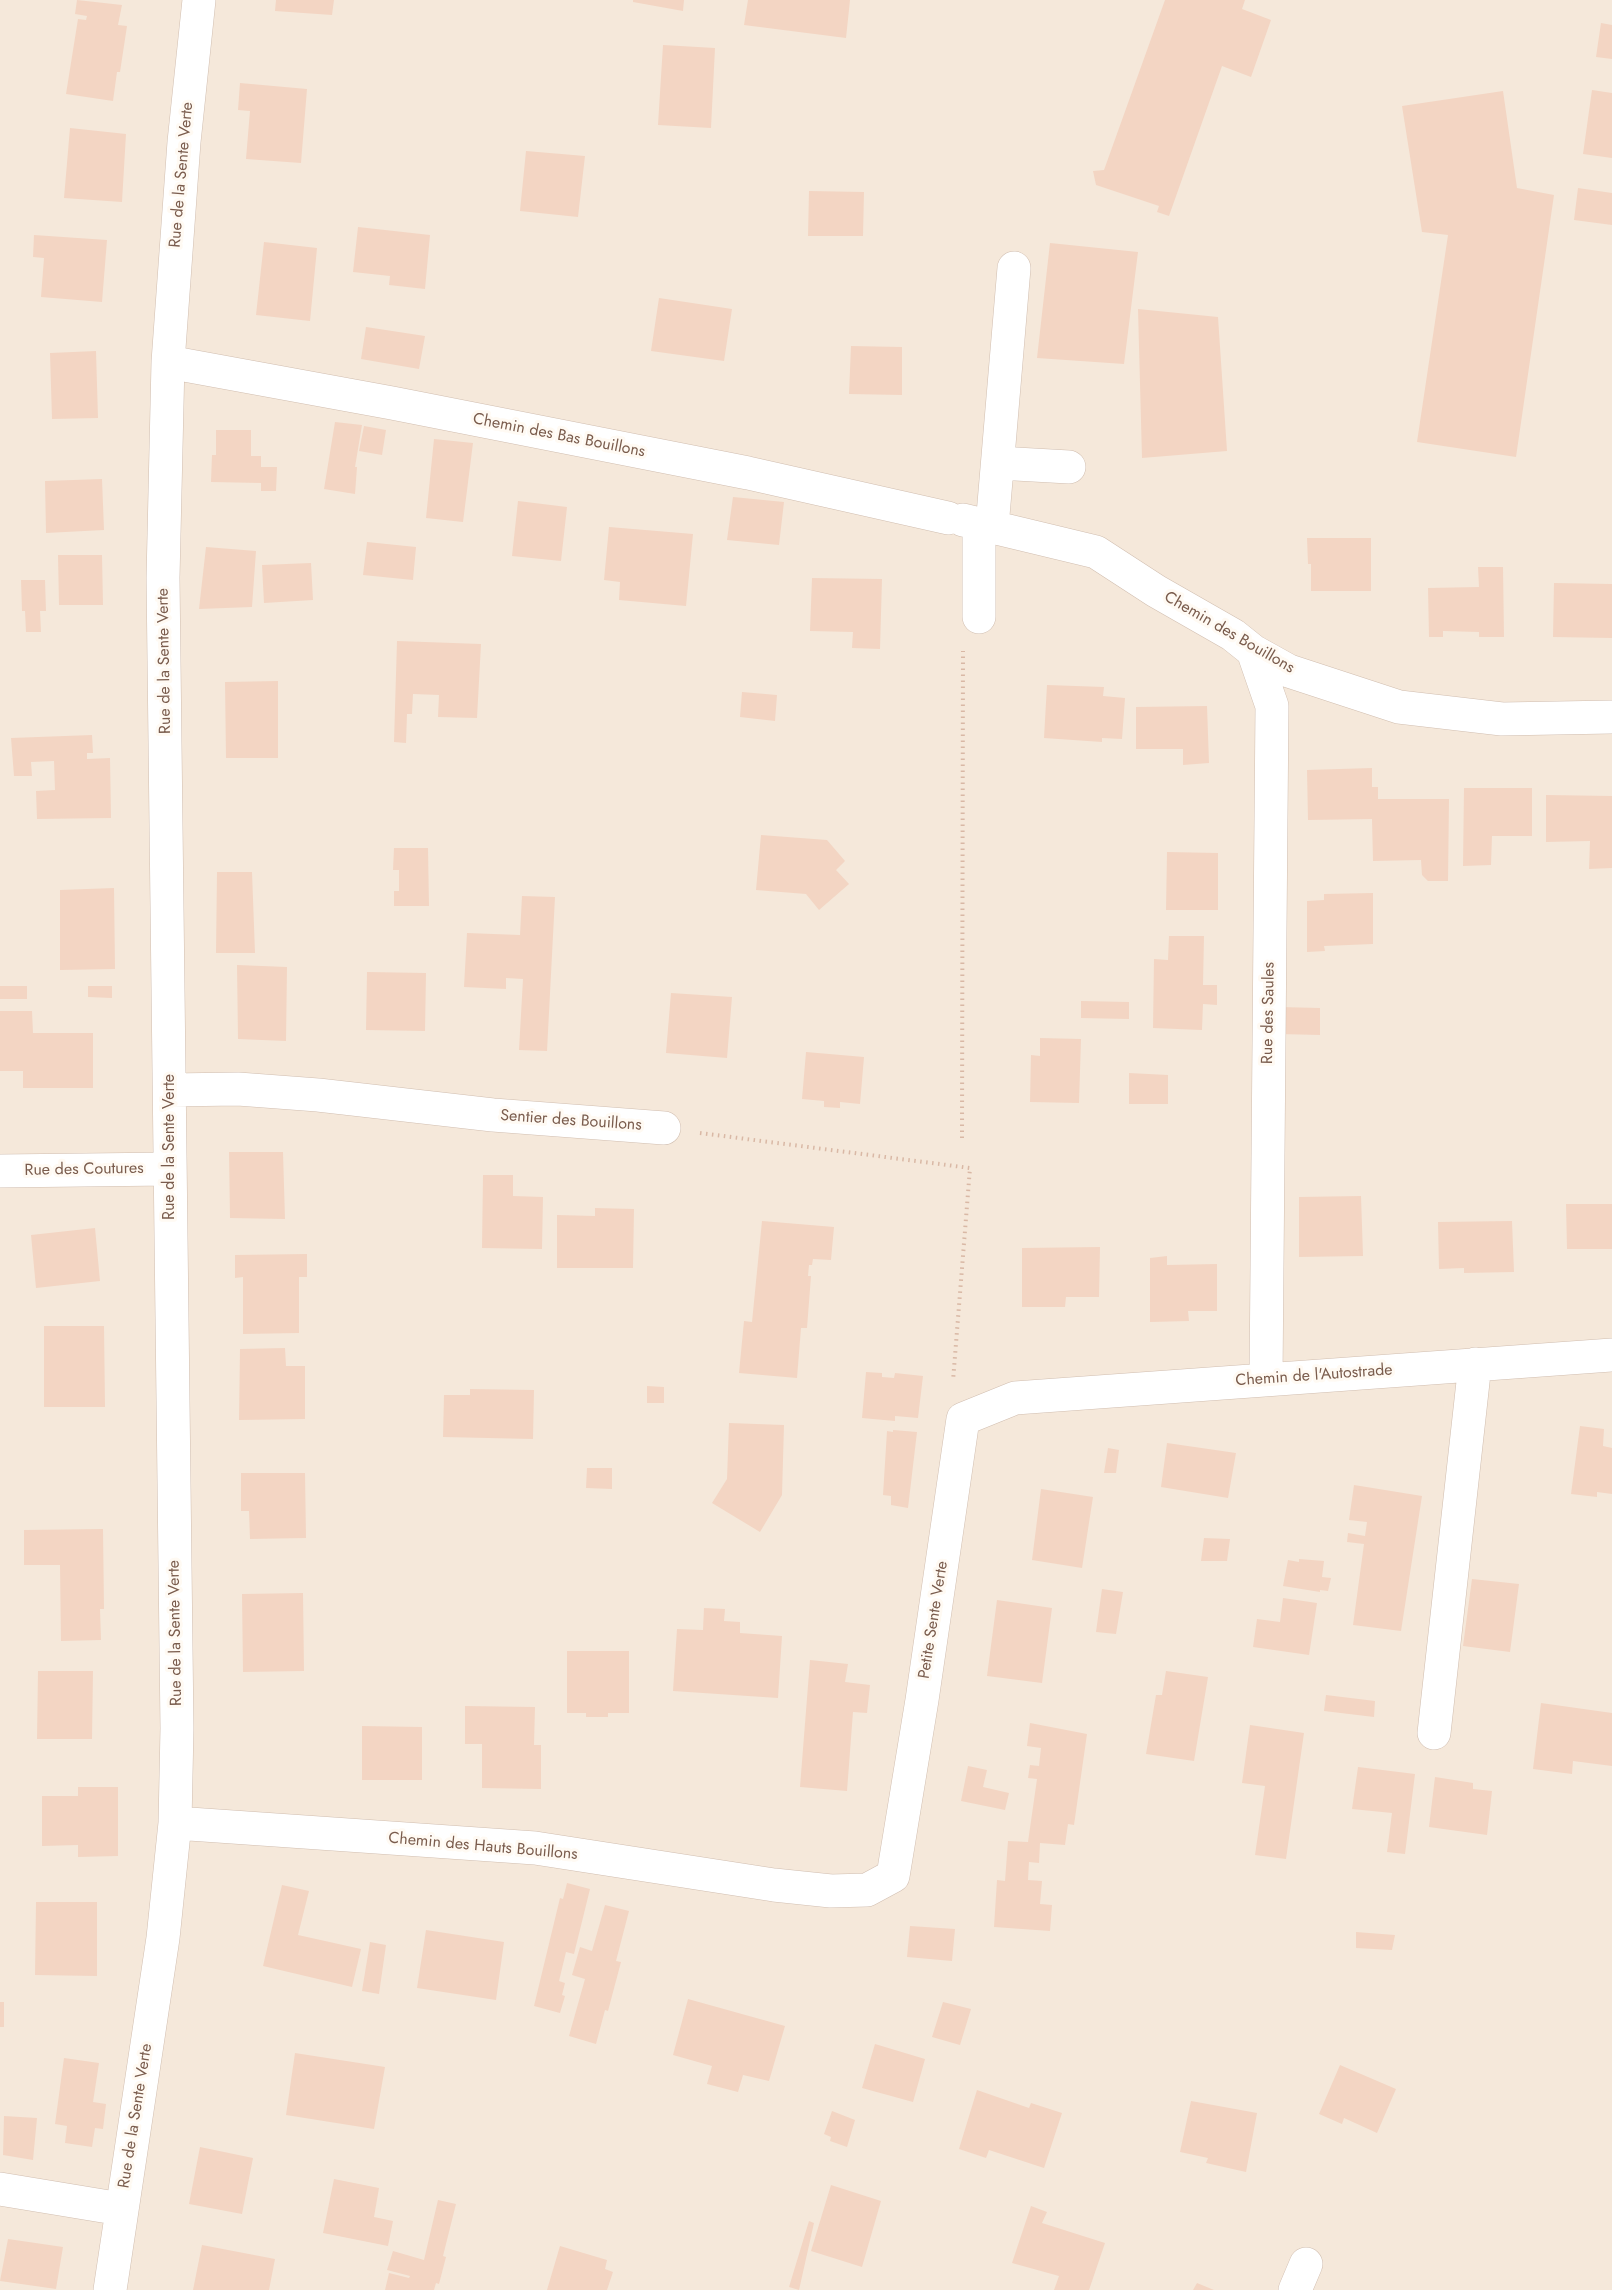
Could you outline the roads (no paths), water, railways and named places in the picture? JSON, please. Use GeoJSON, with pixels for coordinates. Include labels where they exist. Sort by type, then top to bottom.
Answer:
{"type":"FeatureCollection","features":[{"type":"Feature","properties":{"kind":"street","name":"Rue de la Sente Verte"},"geometry":{"type":"LineString","coordinates":[[110,2290],[164,1938],[175,1823],[177,1728],[163,578],[168,362],[184,142],[199,0]]}},
{"type":"Feature","properties":{"kind":"street"},"geometry":{"type":"LineString","coordinates":[[971,629],[971,522],[998,463],[1014,268]]}},
{"type":"Feature","properties":{"kind":"street","name":"Chemin des Bas Bouillons"},"geometry":{"type":"LineString","coordinates":[[168,362],[392,403],[748,473],[971,522]]}},
{"type":"Feature","properties":{"kind":"street"},"geometry":{"type":"LineString","coordinates":[[998,463],[1069,467]]}},
{"type":"Feature","properties":{"kind":"street","name":"Chemin des Bouillons"},"geometry":{"type":"LineString","coordinates":[[971,522],[1096,552],[1156,591],[1233,635],[1253,651],[1289,671],[1399,707],[1503,719],[1612,717]]}},
{"type":"Feature","properties":{"kind":"street","name":"Rue des Saules"},"geometry":{"type":"LineString","coordinates":[[1253,651],[1272,706],[1266,1379]]}},
{"type":"Feature","properties":{"kind":"street","name":"Sentier des Bouillons"},"geometry":{"type":"LineString","coordinates":[[170,1090],[238,1089],[295,1093],[493,1115],[664,1128]]}},
{"type":"Feature","properties":{"kind":"street","name":"Rue des Coutures"},"geometry":{"type":"LineString","coordinates":[[0,1171],[169,1169]]}},
{"type":"Feature","properties":{"kind":"street","name":"Chemin de l'Autostrade"},"geometry":{"type":"LineString","coordinates":[[963,1419],[1015,1398],[1612,1355]]}},
{"type":"Feature","properties":{"kind":"street"},"geometry":{"type":"LineString","coordinates":[[1434,1732],[1475,1364]]}},
{"type":"Feature","properties":{"kind":"street","name":"Petite Sente Verte"},"geometry":{"type":"LineString","coordinates":[[893,1876],[922,1700],[963,1419]]}},
{"type":"Feature","properties":{"kind":"street","name":"Chemin des Hauts Bouillons"},"geometry":{"type":"LineString","coordinates":[[175,1823],[535,1848],[831,1891],[867,1890],[893,1876]]}},
{"type":"Feature","properties":{"kind":"street"},"geometry":{"type":"LineString","coordinates":[[0,2189],[121,2209]]}}]}
